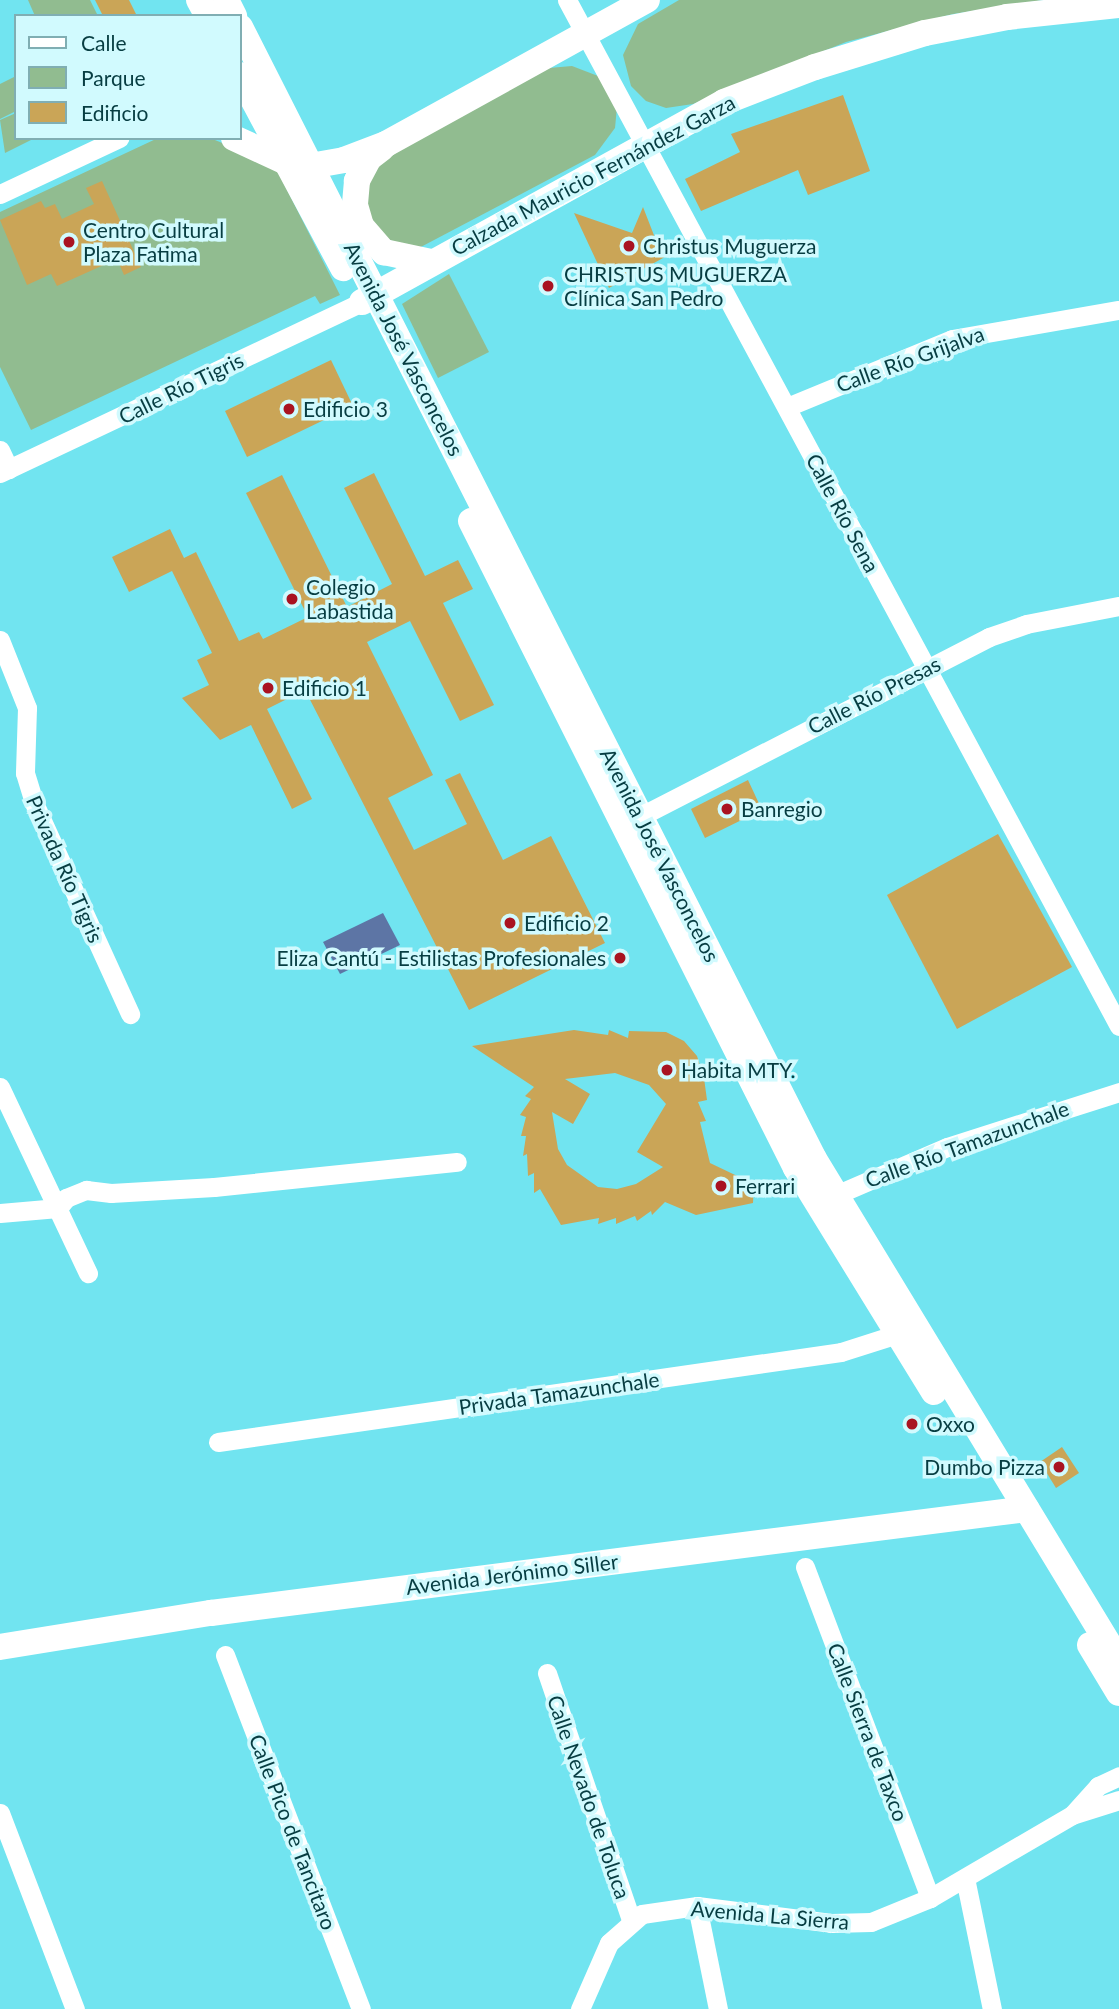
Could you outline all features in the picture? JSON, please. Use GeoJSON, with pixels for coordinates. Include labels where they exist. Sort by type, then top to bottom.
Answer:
{"type":"FeatureCollection","features":[{"type":"Feature","properties":{"kind":"main road","name":"Avenida José Vasconcelos"},"geometry":{"type":"LineString","coordinates":[[199,0],[229,12]]}},
{"type":"Feature","properties":{"kind":"main road"},"geometry":{"type":"LineString","coordinates":[[432,262],[384,252],[361,226],[355,205],[357,181],[369,158],[386,144],[647,0]]}},
{"type":"Feature","properties":{"kind":"main road","name":"Calzada Mauricio Fernández Garza"},"geometry":{"type":"LineString","coordinates":[[369,298],[723,102],[815,67],[925,33],[1007,17],[1119,5]]}},
{"type":"Feature","properties":{"kind":"main road","name":"Avenida José Vasconcelos"},"geometry":{"type":"LineString","coordinates":[[242,41],[299,167],[641,816],[825,1199]]}},
{"type":"Feature","properties":{"kind":"main road","name":"Avenida José Vasconcelos"},"geometry":{"type":"LineString","coordinates":[[242,78],[299,167]]}},
{"type":"Feature","properties":{"kind":"main road"},"geometry":{"type":"LineString","coordinates":[[238,140],[299,167],[386,144]]}},
{"type":"Feature","properties":{"kind":"main road","name":"Avenida José Vasconcelos"},"geometry":{"type":"LineString","coordinates":[[369,298],[623,829],[825,1199],[1017,1511],[1119,1693]]}},
{"type":"Feature","properties":{"kind":"main road","name":"Avenida José Vasconcelos"},"geometry":{"type":"LineString","coordinates":[[1017,1511],[1119,1661]]}},
{"type":"Feature","properties":{"kind":"main road","name":"Avenida Jerónimo Siller"},"geometry":{"type":"LineString","coordinates":[[0,1647],[211,1614],[1017,1511]]}},
{"type":"Feature","properties":{"kind":"street","name":"Calle Río Sena"},"geometry":{"type":"LineString","coordinates":[[567,0],[1119,1027]]}},
{"type":"Feature","properties":{"kind":"street"},"geometry":{"type":"LineString","coordinates":[[0,194],[115,140]]}},
{"type":"Feature","properties":{"kind":"street","name":"Calle Río Tigris"},"geometry":{"type":"LineString","coordinates":[[4,471],[369,298]]}},
{"type":"Feature","properties":{"kind":"street","name":"Calle Río Grijalva"},"geometry":{"type":"LineString","coordinates":[[787,407],[952,339],[1119,310]]}},
{"type":"Feature","properties":{"kind":"street"},"geometry":{"type":"LineString","coordinates":[[0,450],[4,471]]}},
{"type":"Feature","properties":{"kind":"street","name":"Calle Río Presas"},"geometry":{"type":"LineString","coordinates":[[641,816],[926,668],[1026,624],[1119,606]]}},
{"type":"Feature","properties":{"kind":"street","name":"Privada Río Tigris"},"geometry":{"type":"LineString","coordinates":[[0,640],[27,708],[24,766],[34,803],[130,1014]]}},
{"type":"Feature","properties":{"kind":"street"},"geometry":{"type":"LineString","coordinates":[[0,1087],[88,1273]]}},
{"type":"Feature","properties":{"kind":"street","name":"Calle Río Tamazunchale"},"geometry":{"type":"LineString","coordinates":[[825,1199],[947,1147],[1119,1092]]}},
{"type":"Feature","properties":{"kind":"street"},"geometry":{"type":"LineString","coordinates":[[0,1213],[58,1208],[66,1198],[86,1190],[214,1186],[457,1162]]}},
{"type":"Feature","properties":{"kind":"street","name":"Privada Tamazunchale"},"geometry":{"type":"LineString","coordinates":[[218,1442],[841,1352],[907,1332]]}},
{"type":"Feature","properties":{"kind":"street","name":"Calle Sierra de Taxco"},"geometry":{"type":"LineString","coordinates":[[806,1567],[930,1898]]}},
{"type":"Feature","properties":{"kind":"street","name":"Calle Pico de Tancitaro"},"geometry":{"type":"LineString","coordinates":[[226,1655],[361,2009]]}},
{"type":"Feature","properties":{"kind":"street","name":"Calle Nevado de Toluca"},"geometry":{"type":"LineString","coordinates":[[547,1673],[631,1920]]}},
{"type":"Feature","properties":{"kind":"street","name":"Avenida La Sierra"},"geometry":{"type":"LineString","coordinates":[[1072,1815],[1098,1786],[1119,1776]]}},
{"type":"Feature","properties":{"kind":"street","name":"Avenida La Sierra"},"geometry":{"type":"LineString","coordinates":[[580,2009],[609,1943],[631,1920],[655,1910],[697,1906],[849,1924],[891,1917],[930,1898],[1072,1815],[1119,1800]]}},
{"type":"Feature","properties":{"kind":"street"},"geometry":{"type":"LineString","coordinates":[[0,1813],[75,2009]]}},
{"type":"Feature","properties":{"kind":"street"},"geometry":{"type":"LineString","coordinates":[[965,1878],[992,2009]]}},
{"type":"Feature","properties":{"kind":"street"},"geometry":{"type":"LineString","coordinates":[[697,1906],[718,2009]]}},
{"type":"Feature","properties":{"kind":"green space"},"geometry":{"type":"Polygon","coordinates":[[[28,0],[90,0],[97,14],[34,14],[28,0]]]}},
{"type":"Feature","properties":{"kind":"green space"},"geometry":{"type":"Polygon","coordinates":[[[679,0],[1043,0],[953,14],[846,42],[693,104],[666,108],[646,101],[631,86],[623,55],[638,24],[679,0]]]}},
{"type":"Feature","properties":{"kind":"green space"},"geometry":{"type":"Polygon","coordinates":[[[572,66],[598,76],[617,107],[615,128],[595,155],[417,249],[374,235],[359,194],[371,166],[549,68],[572,66]]]}},
{"type":"Feature","properties":{"kind":"green space"},"geometry":{"type":"Polygon","coordinates":[[[14,77],[14,112],[0,119],[0,84],[14,77]]]}},
{"type":"Feature","properties":{"kind":"green space"},"geometry":{"type":"Polygon","coordinates":[[[14,114],[14,140],[31,140],[5,153],[0,120],[14,114]]]}},
{"type":"Feature","properties":{"kind":"green space"},"geometry":{"type":"Polygon","coordinates":[[[154,140],[215,140],[274,164],[340,295],[320,304],[315,296],[31,430],[0,367],[0,212],[154,140]]]}},
{"type":"Feature","properties":{"kind":"green space"},"geometry":{"type":"Polygon","coordinates":[[[449,274],[489,352],[438,378],[402,304],[449,274]]]}},
{"type":"Feature","properties":{"kind":"water"},"geometry":{"type":"Polygon","coordinates":[[[383,913],[400,945],[340,974],[323,942],[383,913]]]}},
{"type":"Feature","properties":{"kind":"building"},"geometry":{"type":"Polygon","coordinates":[[[95,0],[129,0],[136,14],[102,14],[95,0]]]}},
{"type":"Feature","properties":{"kind":"building"},"geometry":{"type":"Polygon","coordinates":[[[843,95],[870,171],[808,195],[798,170],[701,211],[685,179],[740,152],[731,134],[843,95]]]}},
{"type":"Feature","properties":{"kind":"building","name":"Centro Cultural Plaza Fatima"},"geometry":{"type":"Polygon","coordinates":[[[102,181],[141,267],[124,275],[117,259],[57,286],[51,274],[27,285],[0,220],[41,201],[45,208],[55,204],[62,219],[94,204],[86,188],[102,181]]]}},
{"type":"Feature","properties":{"kind":"building","name":"Christus Muguerza"},"geometry":{"type":"Polygon","coordinates":[[[643,207],[657,243],[681,248],[609,288],[574,213],[632,233],[643,207]]]}},
{"type":"Feature","properties":{"kind":"building","name":"Edificio 3"},"geometry":{"type":"Polygon","coordinates":[[[331,360],[353,406],[247,457],[225,411],[331,360]]]}},
{"type":"Feature","properties":{"kind":"building","name":"Edificio 1"},"geometry":{"type":"Polygon","coordinates":[[[374,473],[425,576],[458,560],[473,589],[443,603],[494,705],[460,721],[410,621],[367,642],[433,775],[388,798],[414,850],[467,824],[445,780],[460,773],[503,860],[551,836],[605,943],[469,1010],[305,690],[267,709],[312,799],[292,809],[251,725],[220,740],[182,698],[209,685],[197,660],[212,653],[172,571],[129,592],[112,557],[170,529],[184,558],[196,552],[239,641],[259,632],[263,639],[308,617],[246,493],[282,475],[347,607],[392,584],[344,488],[374,473]]]}},
{"type":"Feature","properties":{"kind":"building","name":"Banregio"},"geometry":{"type":"Polygon","coordinates":[[[748,780],[762,810],[705,838],[691,809],[748,780]]]}},
{"type":"Feature","properties":{"kind":"building"},"geometry":{"type":"Polygon","coordinates":[[[998,834],[1072,967],[957,1029],[887,895],[998,834]]]}},
{"type":"Feature","properties":{"kind":"building"},"geometry":{"type":"Polygon","coordinates":[[[574,1030],[608,1035],[609,1030],[628,1038],[629,1031],[666,1032],[684,1041],[697,1056],[704,1078],[707,1100],[698,1102],[706,1121],[700,1122],[710,1163],[754,1184],[753,1203],[696,1215],[665,1202],[652,1215],[651,1211],[637,1221],[635,1216],[616,1224],[616,1218],[598,1224],[599,1218],[561,1225],[540,1189],[534,1193],[534,1173],[528,1176],[527,1154],[523,1156],[526,1136],[521,1136],[526,1117],[520,1115],[531,1099],[525,1096],[534,1087],[472,1046],[574,1030]],[[615,1073],[565,1079],[590,1094],[573,1124],[552,1112],[558,1149],[567,1165],[598,1187],[617,1189],[636,1184],[663,1167],[637,1152],[666,1104],[649,1085],[615,1073]]]}},
{"type":"Feature","properties":{"kind":"building","name":"Dumbo Pizza"},"geometry":{"type":"Polygon","coordinates":[[[1062,1447],[1079,1473],[1056,1488],[1040,1462],[1062,1447]]]}},
{"type":"Feature","properties":{"kind":"place","name":"Centro Cultural Plaza Fatima"},"geometry":{"type":"Point","coordinates":[69,242]}},
{"type":"Feature","properties":{"kind":"place","name":"Christus Muguerza"},"geometry":{"type":"Point","coordinates":[629,246]}},
{"type":"Feature","properties":{"kind":"place","name":"CHRISTUS MUGUERZA Clínica San Pedro"},"geometry":{"type":"Point","coordinates":[548,286]}},
{"type":"Feature","properties":{"kind":"place","name":"Edificio 3"},"geometry":{"type":"Point","coordinates":[289,409]}},
{"type":"Feature","properties":{"kind":"place","name":"Colegio Labastida"},"geometry":{"type":"Point","coordinates":[292,599]}},
{"type":"Feature","properties":{"kind":"place","name":"Edificio 1"},"geometry":{"type":"Point","coordinates":[268,688]}},
{"type":"Feature","properties":{"kind":"place","name":"Banregio"},"geometry":{"type":"Point","coordinates":[727,809]}},
{"type":"Feature","properties":{"kind":"place","name":"Edificio 2"},"geometry":{"type":"Point","coordinates":[510,923]}},
{"type":"Feature","properties":{"kind":"place","name":"Eliza Cantú - Estilistas Profesionales"},"geometry":{"type":"Point","coordinates":[620,958]}},
{"type":"Feature","properties":{"kind":"place","name":"Habita MTY."},"geometry":{"type":"Point","coordinates":[667,1070]}},
{"type":"Feature","properties":{"kind":"place","name":"Ferrari"},"geometry":{"type":"Point","coordinates":[721,1186]}},
{"type":"Feature","properties":{"kind":"place","name":"Oxxo"},"geometry":{"type":"Point","coordinates":[912,1424]}},
{"type":"Feature","properties":{"kind":"place","name":"Dumbo Pizza"},"geometry":{"type":"Point","coordinates":[1059,1467]}}]}
